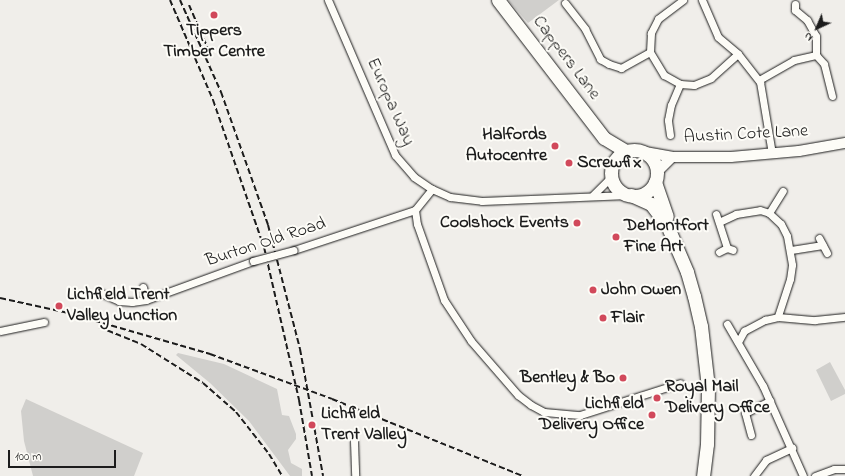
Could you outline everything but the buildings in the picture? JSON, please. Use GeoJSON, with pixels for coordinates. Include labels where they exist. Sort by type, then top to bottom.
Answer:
{"type":"FeatureCollection","features":[{"type":"Feature","properties":{"kind":"highway","name":"Cappers Lane"},"geometry":{"type":"LineString","coordinates":[[498,0],[604,138],[626,151]]}},
{"type":"Feature","properties":{"kind":"highway","name":"Cappers Lane"},"geometry":{"type":"LineString","coordinates":[[604,138],[612,175]]}},
{"type":"Feature","properties":{"kind":"highway"},"geometry":{"type":"LineString","coordinates":[[681,256],[661,216],[650,204],[617,188],[612,175],[615,160],[626,151],[645,152],[654,161],[656,177],[694,296],[705,355],[708,418],[703,476]]}},
{"type":"Feature","properties":{"kind":"highway"},"geometry":{"type":"LineString","coordinates":[[630,195],[645,193],[656,177]]}},
{"type":"Feature","properties":{"kind":"street","name":"Europa Way"},"geometry":{"type":"LineString","coordinates":[[328,0],[395,155],[414,177],[432,189],[450,197],[482,201],[630,195]]}},
{"type":"Feature","properties":{"kind":"street"},"geometry":{"type":"LineString","coordinates":[[702,0],[718,37],[738,54],[759,80],[772,154]]}},
{"type":"Feature","properties":{"kind":"street"},"geometry":{"type":"LineString","coordinates":[[679,1],[658,19],[651,33],[650,52],[664,75],[680,84],[694,85],[711,78],[738,54]]}},
{"type":"Feature","properties":{"kind":"street"},"geometry":{"type":"LineString","coordinates":[[566,3],[585,29],[600,59],[621,68],[650,52]]}},
{"type":"Feature","properties":{"kind":"street"},"geometry":{"type":"LineString","coordinates":[[788,13],[795,7],[807,20],[816,36],[816,55],[826,71],[832,96]]}},
{"type":"Feature","properties":{"kind":"street"},"geometry":{"type":"LineString","coordinates":[[759,80],[794,60],[806,55],[816,55]]}},
{"type":"Feature","properties":{"kind":"street"},"geometry":{"type":"LineString","coordinates":[[670,135],[668,120],[671,105],[680,84]]}},
{"type":"Feature","properties":{"kind":"street","name":"Austin Cote Lane"},"geometry":{"type":"LineString","coordinates":[[645,152],[672,157],[772,154],[845,145]]}},
{"type":"Feature","properties":{"kind":"street","name":"Austin Cote Lane"},"geometry":{"type":"LineString","coordinates":[[656,177],[672,157]]}},
{"type":"Feature","properties":{"kind":"street"},"geometry":{"type":"LineString","coordinates":[[592,196],[612,175]]}},
{"type":"Feature","properties":{"kind":"street"},"geometry":{"type":"LineString","coordinates":[[432,189],[415,210],[417,224],[444,300],[471,341],[518,395],[531,405],[550,414],[580,415],[680,383]]}},
{"type":"Feature","properties":{"kind":"street"},"geometry":{"type":"LineString","coordinates":[[769,213],[781,202],[783,191]]}},
{"type":"Feature","properties":{"kind":"street","name":"Burton Old Road"},"geometry":{"type":"LineString","coordinates":[[102,293],[119,301],[132,302],[146,300],[252,261],[294,250],[415,210]]}},
{"type":"Feature","properties":{"kind":"street"},"geometry":{"type":"LineString","coordinates":[[719,222],[748,211],[769,213],[781,224],[790,250],[790,279],[778,317]]}},
{"type":"Feature","properties":{"kind":"street"},"geometry":{"type":"LineString","coordinates":[[716,214],[730,249],[719,252]]}},
{"type":"Feature","properties":{"kind":"street"},"geometry":{"type":"LineString","coordinates":[[819,238],[827,252]]}},
{"type":"Feature","properties":{"kind":"street"},"geometry":{"type":"LineString","coordinates":[[790,250],[823,245]]}},
{"type":"Feature","properties":{"kind":"street"},"geometry":{"type":"LineString","coordinates":[[142,287],[146,300]]}},
{"type":"Feature","properties":{"kind":"street"},"geometry":{"type":"LineString","coordinates":[[738,342],[739,337],[753,324],[778,317],[816,320],[845,317]]}},
{"type":"Feature","properties":{"kind":"street"},"geometry":{"type":"LineString","coordinates":[[0,331],[44,322]]}},
{"type":"Feature","properties":{"kind":"street"},"geometry":{"type":"LineString","coordinates":[[727,324],[770,401],[792,448],[803,476]]}},
{"type":"Feature","properties":{"kind":"street"},"geometry":{"type":"LineString","coordinates":[[751,435],[745,413],[770,401]]}},
{"type":"Feature","properties":{"kind":"street"},"geometry":{"type":"LineString","coordinates":[[354,441],[355,476]]}},
{"type":"Feature","properties":{"kind":"street"},"geometry":{"type":"LineString","coordinates":[[754,476],[766,460],[792,448]]}},
{"type":"Feature","properties":{"kind":"street"},"geometry":{"type":"LineString","coordinates":[[814,476],[834,469],[845,468]]}},
{"type":"Feature","properties":{"kind":"shaded area"},"geometry":{"type":"Polygon","coordinates":[[[508,0],[559,0],[528,23],[508,0]]]}},
{"type":"Feature","properties":{"kind":"shaded area"},"geometry":{"type":"Polygon","coordinates":[[[178,353],[224,364],[277,389],[282,415],[289,416],[296,434],[296,439],[288,450],[291,463],[302,469],[302,476],[290,476],[249,421],[210,383],[176,355],[178,353]]]}},
{"type":"Feature","properties":{"kind":"shaded area"},"geometry":{"type":"Polygon","coordinates":[[[830,362],[845,390],[845,394],[831,401],[816,370],[830,362]]]}},
{"type":"Feature","properties":{"kind":"shaded area"},"geometry":{"type":"Polygon","coordinates":[[[26,399],[143,453],[134,476],[33,476],[24,441],[21,411],[26,399]]]}},
{"type":"Feature","properties":{"kind":"railway"},"geometry":{"type":"LineString","coordinates":[[170,0],[213,100],[264,247],[299,400],[312,476]]}},
{"type":"Feature","properties":{"kind":"railway"},"geometry":{"type":"LineString","coordinates":[[180,0],[221,92],[268,225],[300,349],[323,476]]}},
{"type":"Feature","properties":{"kind":"railway"},"geometry":{"type":"LineString","coordinates":[[189,5],[209,51]]}},
{"type":"Feature","properties":{"kind":"railway"},"geometry":{"type":"LineString","coordinates":[[0,298],[68,313],[210,354],[332,399],[523,476]]}},
{"type":"Feature","properties":{"kind":"railway"},"geometry":{"type":"LineString","coordinates":[[99,327],[141,344],[203,383],[236,412],[269,454],[282,476]]}},
{"type":"Feature","properties":{"kind":"place","name":"Tippers Timber Centre"},"geometry":{"type":"Point","coordinates":[214,15]}},
{"type":"Feature","properties":{"kind":"place","name":"Halfords Autocentre"},"geometry":{"type":"Point","coordinates":[555,146]}},
{"type":"Feature","properties":{"kind":"place","name":"Screwfix"},"geometry":{"type":"Point","coordinates":[569,163]}},
{"type":"Feature","properties":{"kind":"place","name":"Coolshock Events"},"geometry":{"type":"Point","coordinates":[577,223]}},
{"type":"Feature","properties":{"kind":"place","name":"DeMontfort Fine Art"},"geometry":{"type":"Point","coordinates":[616,237]}},
{"type":"Feature","properties":{"kind":"place","name":"John Owen"},"geometry":{"type":"Point","coordinates":[593,290]}},
{"type":"Feature","properties":{"kind":"place","name":"Lichfield Trent Valley Junction"},"geometry":{"type":"Point","coordinates":[59,306]}},
{"type":"Feature","properties":{"kind":"place","name":"Flair"},"geometry":{"type":"Point","coordinates":[603,318]}},
{"type":"Feature","properties":{"kind":"place","name":"Bentley & Bo"},"geometry":{"type":"Point","coordinates":[623,378]}},
{"type":"Feature","properties":{"kind":"place","name":"Royal Mail Delivery Office"},"geometry":{"type":"Point","coordinates":[657,398]}},
{"type":"Feature","properties":{"kind":"place","name":"Lichfield Delivery Office"},"geometry":{"type":"Point","coordinates":[652,415]}},
{"type":"Feature","properties":{"kind":"place","name":"Lichfield Trent Valley"},"geometry":{"type":"Point","coordinates":[312,425]}}]}
